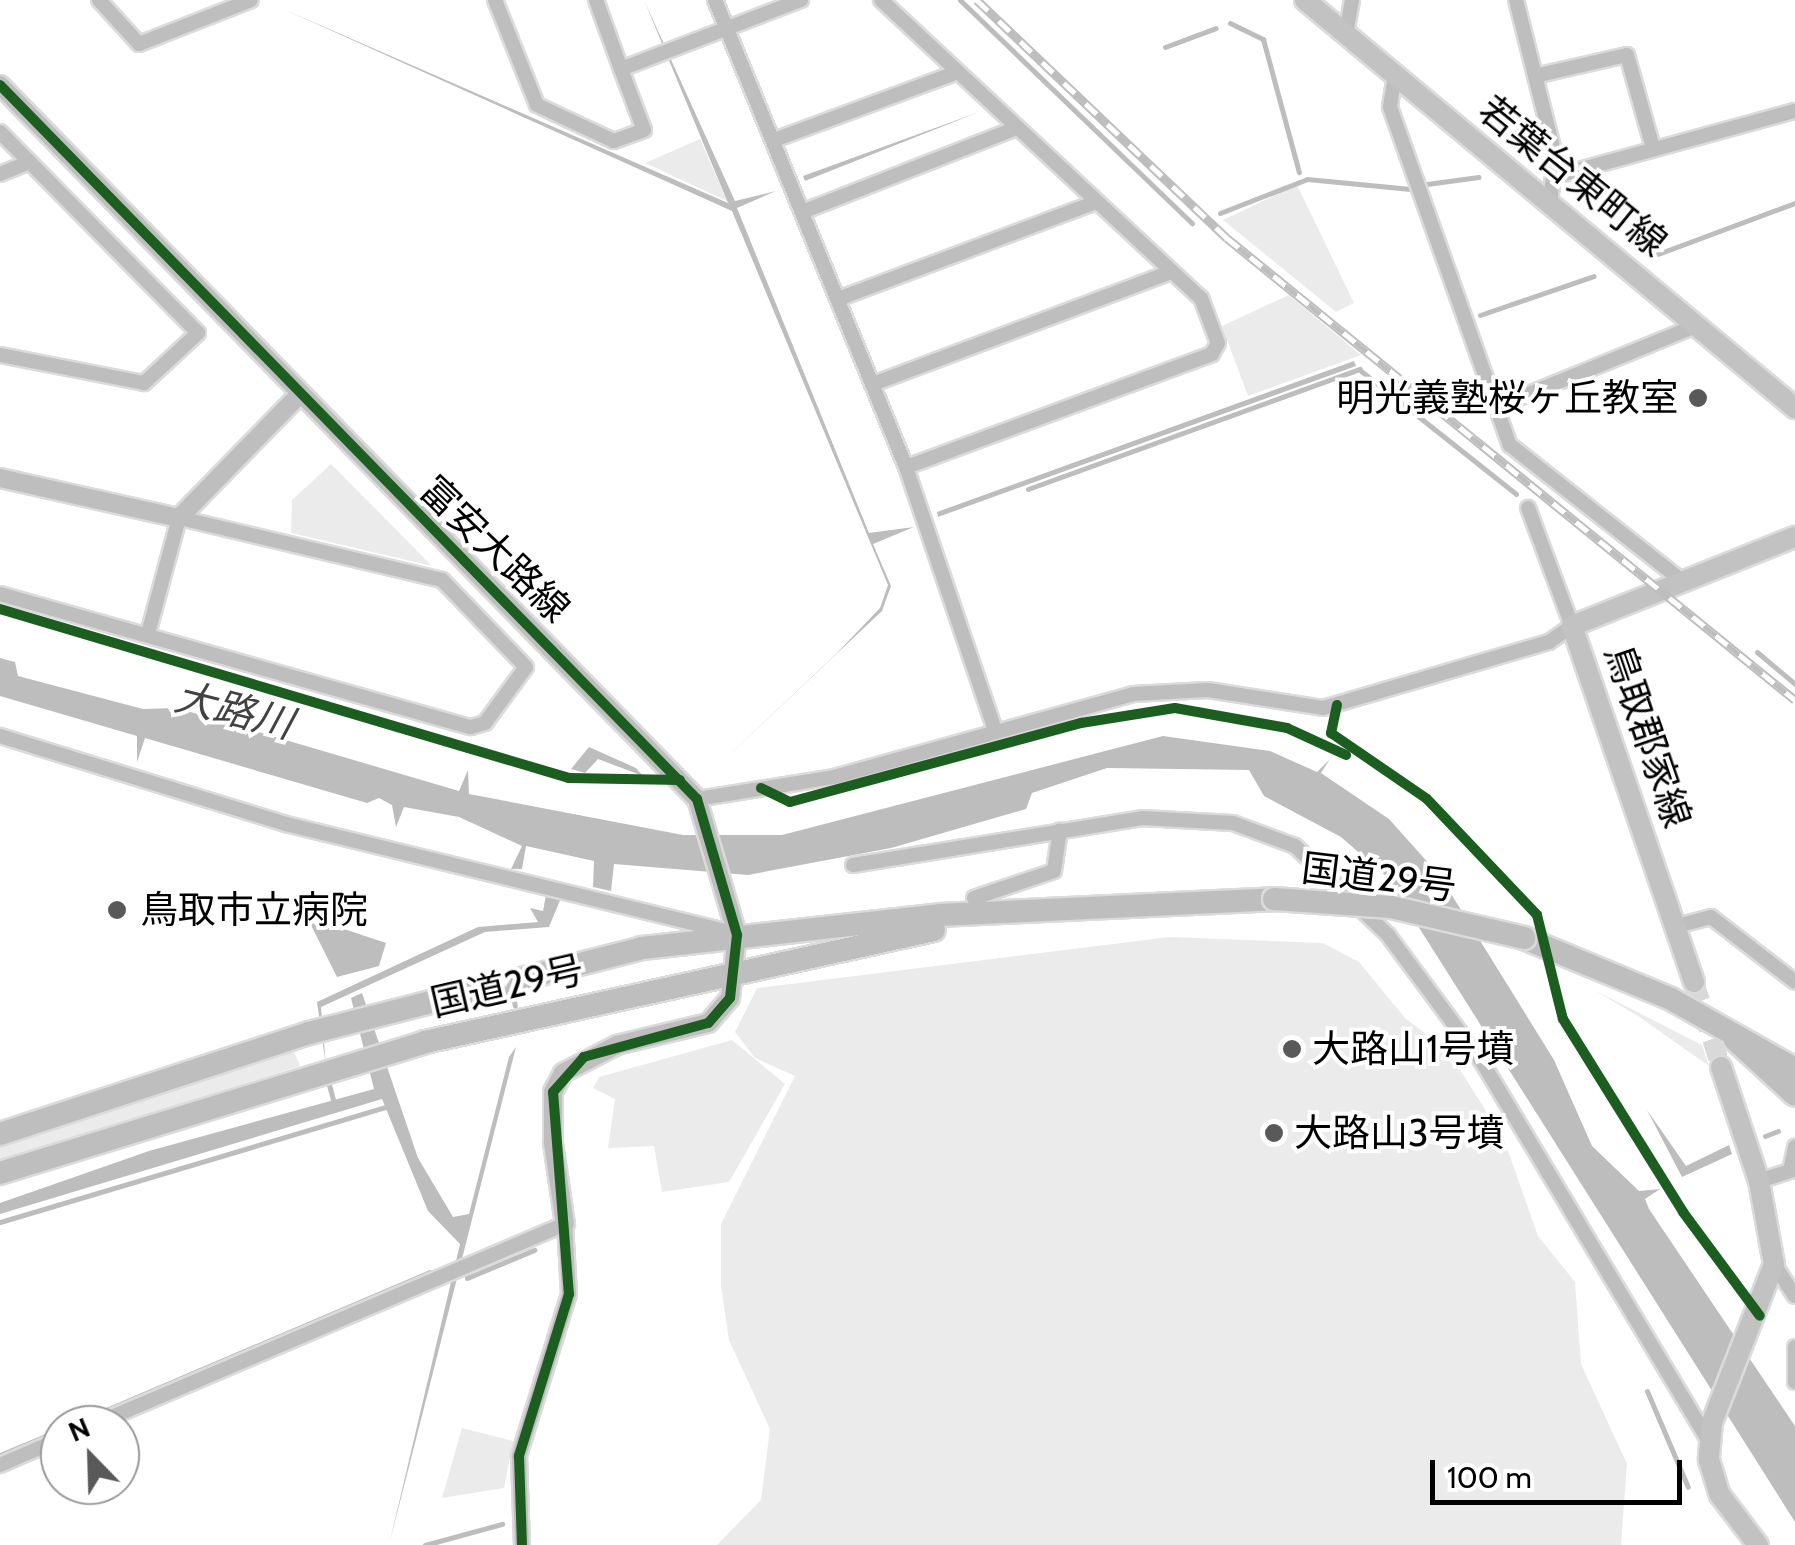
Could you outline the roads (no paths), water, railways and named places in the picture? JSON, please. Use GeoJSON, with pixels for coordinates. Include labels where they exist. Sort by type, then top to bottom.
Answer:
{"type":"FeatureCollection","features":[{"type":"Feature","properties":{"kind":"highway","name":"国道29号"},"geometry":{"type":"LineString","coordinates":[[0,1134],[309,1033],[530,976],[737,934],[1041,911],[1274,899],[1391,908],[1524,938],[1732,1029],[1795,1069]]}},
{"type":"Feature","properties":{"kind":"highway","name":"国道29号"},"geometry":{"type":"LineString","coordinates":[[0,1173],[322,1072],[506,1022],[737,967],[1041,911]]}},
{"type":"Feature","properties":{"kind":"highway"},"geometry":{"type":"LineString","coordinates":[[1732,1029],[1795,1059]]}},
{"type":"Feature","properties":{"kind":"highway"},"geometry":{"type":"LineString","coordinates":[[1732,1029],[1795,1095]]}},
{"type":"Feature","properties":{"kind":"main road","name":"若葉台東町線"},"geometry":{"type":"LineString","coordinates":[[1305,0],[1795,408]]}},
{"type":"Feature","properties":{"kind":"main road","name":"鳥取郡家線"},"geometry":{"type":"LineString","coordinates":[[1694,982],[1572,626],[1795,537]]}},
{"type":"Feature","properties":{"kind":"main road"},"geometry":{"type":"LineString","coordinates":[[1721,1067],[1759,1181],[1774,1264],[1754,1332],[1716,1408],[1708,1440],[1720,1496],[1758,1545]]}},
{"type":"Feature","properties":{"kind":"street"},"geometry":{"type":"LineString","coordinates":[[99,0],[139,44],[252,0]]}},
{"type":"Feature","properties":{"kind":"street"},"geometry":{"type":"LineString","coordinates":[[495,0],[537,105],[614,140],[644,130],[596,0]]}},
{"type":"Feature","properties":{"kind":"street"},"geometry":{"type":"LineString","coordinates":[[714,0],[906,467],[994,727]]}},
{"type":"Feature","properties":{"kind":"street"},"geometry":{"type":"LineString","coordinates":[[622,69],[801,0]]}},
{"type":"Feature","properties":{"kind":"street"},"geometry":{"type":"LineString","coordinates":[[881,0],[1011,130],[1201,298],[1218,343],[1212,354],[906,467]]}},
{"type":"Feature","properties":{"kind":"street"},"geometry":{"type":"LineString","coordinates":[[1346,34],[1352,0]]}},
{"type":"Feature","properties":{"kind":"street"},"geometry":{"type":"LineString","coordinates":[[1516,0],[1535,76],[1553,177],[1550,204]]}},
{"type":"Feature","properties":{"kind":"street"},"geometry":{"type":"LineString","coordinates":[[1535,76],[1627,55],[1653,148]]}},
{"type":"Feature","properties":{"kind":"street"},"geometry":{"type":"LineString","coordinates":[[774,140],[952,74]]}},
{"type":"Feature","properties":{"kind":"street"},"geometry":{"type":"LineString","coordinates":[[1396,75],[1390,107],[1510,446],[1682,580]]}},
{"type":"Feature","properties":{"kind":"street","name":"富安大路線"},"geometry":{"type":"LineString","coordinates":[[0,85],[296,398],[697,798]]}},
{"type":"Feature","properties":{"kind":"street"},"geometry":{"type":"LineString","coordinates":[[1553,177],[1795,111]]}},
{"type":"Feature","properties":{"kind":"street"},"geometry":{"type":"LineString","coordinates":[[802,212],[1011,130]]}},
{"type":"Feature","properties":{"kind":"street"},"geometry":{"type":"LineString","coordinates":[[0,132],[198,332],[144,383],[0,356]]}},
{"type":"Feature","properties":{"kind":"street"},"geometry":{"type":"LineString","coordinates":[[0,174],[30,162]]}},
{"type":"Feature","properties":{"kind":"street"},"geometry":{"type":"LineString","coordinates":[[838,300],[1094,203]]}},
{"type":"Feature","properties":{"kind":"street"},"geometry":{"type":"LineString","coordinates":[[872,384],[1172,272]]}},
{"type":"Feature","properties":{"kind":"street"},"geometry":{"type":"LineString","coordinates":[[1497,407],[1698,325]]}},
{"type":"Feature","properties":{"kind":"street"},"geometry":{"type":"LineString","coordinates":[[149,630],[180,518],[296,398]]}},
{"type":"Feature","properties":{"kind":"street"},"geometry":{"type":"LineString","coordinates":[[0,478],[442,580],[526,667],[523,679],[471,727],[149,630],[0,594]]}},
{"type":"Feature","properties":{"kind":"street"},"geometry":{"type":"LineString","coordinates":[[522,1545],[519,1456],[569,1294],[565,1224],[553,1143],[553,1092],[563,1073],[617,1045],[708,1024],[730,998],[737,967],[737,934],[697,798],[834,777],[994,727],[1179,690],[1323,708],[1549,642],[1572,626],[1528,508]]}},
{"type":"Feature","properties":{"kind":"street"},"geometry":{"type":"LineString","coordinates":[[0,736],[286,824],[737,934]]}},
{"type":"Feature","properties":{"kind":"street"},"geometry":{"type":"LineString","coordinates":[[853,865],[1142,818],[1234,823],[1295,846],[1388,935],[1482,1062],[1708,1440]]}},
{"type":"Feature","properties":{"kind":"street"},"geometry":{"type":"LineString","coordinates":[[974,898],[1054,871],[1060,830]]}},
{"type":"Feature","properties":{"kind":"street"},"geometry":{"type":"LineString","coordinates":[[1677,926],[1711,917],[1795,982]]}},
{"type":"Feature","properties":{"kind":"street"},"geometry":{"type":"LineString","coordinates":[[1759,1181],[1792,1170],[1795,1147]]}},
{"type":"Feature","properties":{"kind":"street"},"geometry":{"type":"LineString","coordinates":[[140,1405],[565,1224]]}},
{"type":"Feature","properties":{"kind":"street"},"geometry":{"type":"LineString","coordinates":[[1774,1264],[1795,1296]]}},
{"type":"Feature","properties":{"kind":"street"},"geometry":{"type":"LineString","coordinates":[[1795,1347],[1795,1382]]}},
{"type":"Feature","properties":{"kind":"street"},"geometry":{"type":"LineString","coordinates":[[0,1465],[40,1448]]}},
{"type":"Feature","properties":{"kind":"waterway"},"geometry":{"type":"LineString","coordinates":[[960,0],[1192,223]]}},
{"type":"Feature","properties":{"kind":"waterway"},"geometry":{"type":"LineString","coordinates":[[1230,23],[1263,39],[1299,172]]}},
{"type":"Feature","properties":{"kind":"waterway"},"geometry":{"type":"LineString","coordinates":[[1165,47],[1216,28]]}},
{"type":"Feature","properties":{"kind":"waterway"},"geometry":{"type":"LineString","coordinates":[[1427,184],[1479,177]]}},
{"type":"Feature","properties":{"kind":"waterway"},"geometry":{"type":"LineString","coordinates":[[1220,213],[1307,179],[1411,189]]}},
{"type":"Feature","properties":{"kind":"waterway"},"geometry":{"type":"LineString","coordinates":[[1655,255],[1795,203]]}},
{"type":"Feature","properties":{"kind":"waterway"},"geometry":{"type":"LineString","coordinates":[[1480,315],[1594,276]]}},
{"type":"Feature","properties":{"kind":"waterway"},"geometry":{"type":"LineString","coordinates":[[1028,489],[1360,369]]}},
{"type":"Feature","properties":{"kind":"waterway"},"geometry":{"type":"LineString","coordinates":[[1361,371],[1516,494]]}},
{"type":"Feature","properties":{"kind":"waterway"},"geometry":{"type":"LineString","coordinates":[[1757,652],[1795,684]]}},
{"type":"Feature","properties":{"kind":"waterway"},"geometry":{"type":"LineString","coordinates":[[512,991],[515,1006]]}},
{"type":"Feature","properties":{"kind":"waterway"},"geometry":{"type":"LineString","coordinates":[[328,1081],[334,1104]]}},
{"type":"Feature","properties":{"kind":"waterway"},"geometry":{"type":"LineString","coordinates":[[0,1222],[390,1106]]}},
{"type":"Feature","properties":{"kind":"waterway"},"geometry":{"type":"LineString","coordinates":[[1765,1136],[1778,1131]]}},
{"type":"Feature","properties":{"kind":"waterway"},"geometry":{"type":"LineString","coordinates":[[467,1278],[534,1250]]}},
{"type":"Feature","properties":{"kind":"waterway"},"geometry":{"type":"LineString","coordinates":[[118,1405],[430,1272]]}},
{"type":"Feature","properties":{"kind":"waterway"},"geometry":{"type":"LineString","coordinates":[[1647,1391],[1688,1487]]}},
{"type":"Feature","properties":{"kind":"waterway"},"geometry":{"type":"LineString","coordinates":[[0,1455],[40,1438]]}},
{"type":"Feature","properties":{"kind":"waterway"},"geometry":{"type":"LineString","coordinates":[[425,1545],[502,1524]]}},
{"type":"Feature","properties":{"kind":"tunnel"},"geometry":{"type":"LineString","coordinates":[[1694,982],[1721,1067]]}},
{"type":"Feature","properties":{"kind":"railway"},"geometry":{"type":"LineString","coordinates":[[977,0],[1227,238],[1795,700]]}},
{"type":"Feature","properties":{"kind":"place","name":"明光義塾桜ヶ丘教室"},"geometry":{"type":"Point","coordinates":[1698,398]}},
{"type":"Feature","properties":{"kind":"place","name":"鳥取市立病院"},"geometry":{"type":"Point","coordinates":[117,910]}},
{"type":"Feature","properties":{"kind":"place","name":"大路山1号墳"},"geometry":{"type":"Point","coordinates":[1292,1049]}},
{"type":"Feature","properties":{"kind":"place","name":"大路山3号墳"},"geometry":{"type":"Point","coordinates":[1274,1133]}},
{"type":"Feature","properties":{"kind":"water label","name":"大路川"},"geometry":{"type":"Point","coordinates":[234,710]}}]}
